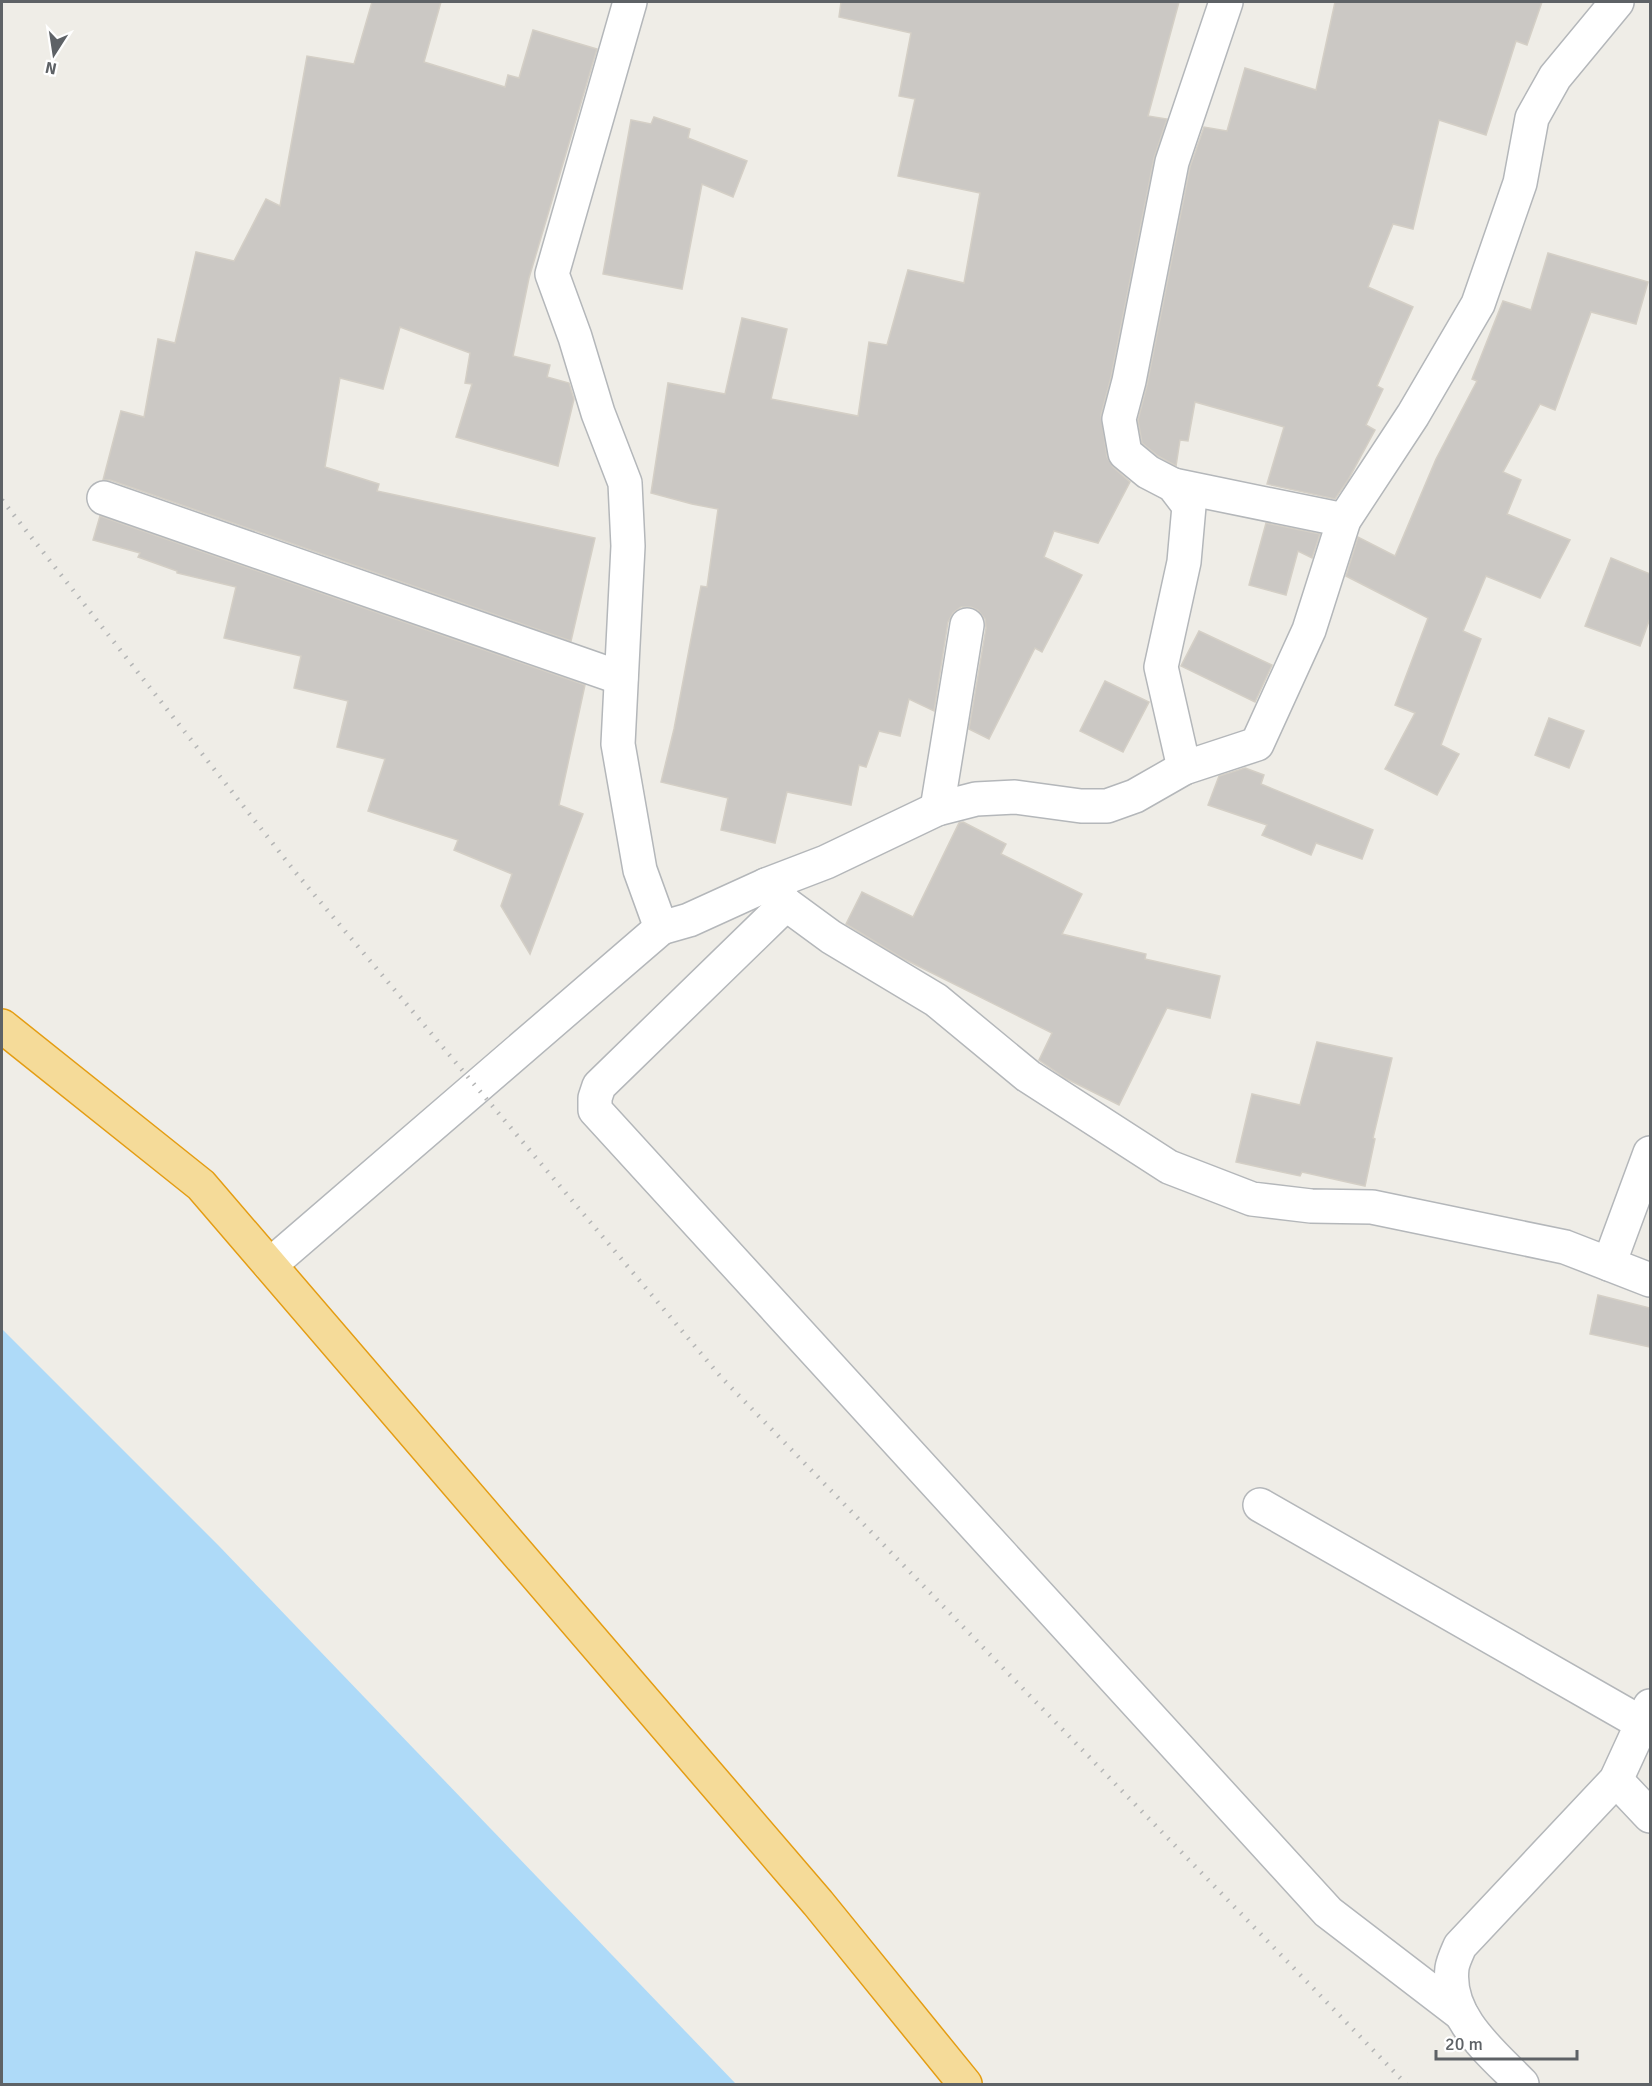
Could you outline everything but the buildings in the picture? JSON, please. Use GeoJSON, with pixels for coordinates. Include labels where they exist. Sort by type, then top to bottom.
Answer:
{"type":"FeatureCollection","features":[{"type":"Feature","properties":{"kind":"highway"},"geometry":{"type":"LineString","coordinates":[[2,1026],[201,1185],[781,1859],[965,2085]]}},
{"type":"Feature","properties":{"kind":"street"},"geometry":{"type":"LineString","coordinates":[[630,2],[552,274],[575,337],[598,413],[626,483],[628,546],[618,744],[640,870],[661,928]]}},
{"type":"Feature","properties":{"kind":"street"},"geometry":{"type":"LineString","coordinates":[[1226,2],[1172,162],[1129,381],[1119,419],[1125,453],[1148,472],[1173,485],[1344,520]]}},
{"type":"Feature","properties":{"kind":"street"},"geometry":{"type":"LineString","coordinates":[[1522,2085],[1482,2043],[1461,2014],[1328,1912],[596,1110],[595,1098],[599,1086],[776,895],[826,862],[937,809],[976,799],[1015,797],[1081,806],[1107,806],[1135,796],[1184,768],[1257,744],[1309,630],[1344,520],[1413,416],[1478,304],[1520,183],[1532,118],[1555,77],[1617,2]]}},
{"type":"Feature","properties":{"kind":"street"},"geometry":{"type":"LineString","coordinates":[[1173,485],[1189,506],[1184,562],[1161,667],[1184,768]]}},
{"type":"Feature","properties":{"kind":"street"},"geometry":{"type":"LineString","coordinates":[[104,498],[621,678]]}},
{"type":"Feature","properties":{"kind":"street"},"geometry":{"type":"LineString","coordinates":[[937,809],[967,625]]}},
{"type":"Feature","properties":{"kind":"street"},"geometry":{"type":"LineString","coordinates":[[270,1265],[661,928],[776,895]]}},
{"type":"Feature","properties":{"kind":"street"},"geometry":{"type":"LineString","coordinates":[[776,895],[831,937],[936,1000],[1028,1076],[1169,1167],[1252,1199],[1311,1206],[1372,1207],[1565,1247],[1650,1280]]}},
{"type":"Feature","properties":{"kind":"street"},"geometry":{"type":"LineString","coordinates":[[1609,1264],[1650,1153]]}},
{"type":"Feature","properties":{"kind":"street"},"geometry":{"type":"LineString","coordinates":[[1260,1505],[1647,1715],[1616,1780],[1460,1946],[1452,1967],[1452,1988],[1461,2014]]}},
{"type":"Feature","properties":{"kind":"street"},"geometry":{"type":"LineString","coordinates":[[1616,1780],[1650,1816]]}},
{"type":"Feature","properties":{"kind":"water"},"geometry":{"type":"Polygon","coordinates":[[[2,1329],[219,1546],[736,2084],[2,2084],[2,1329]]]}},
{"type":"Feature","properties":{"kind":"railway"},"geometry":{"type":"LineString","coordinates":[[2,500],[296,873],[720,1376],[1406,2084]]}}]}
